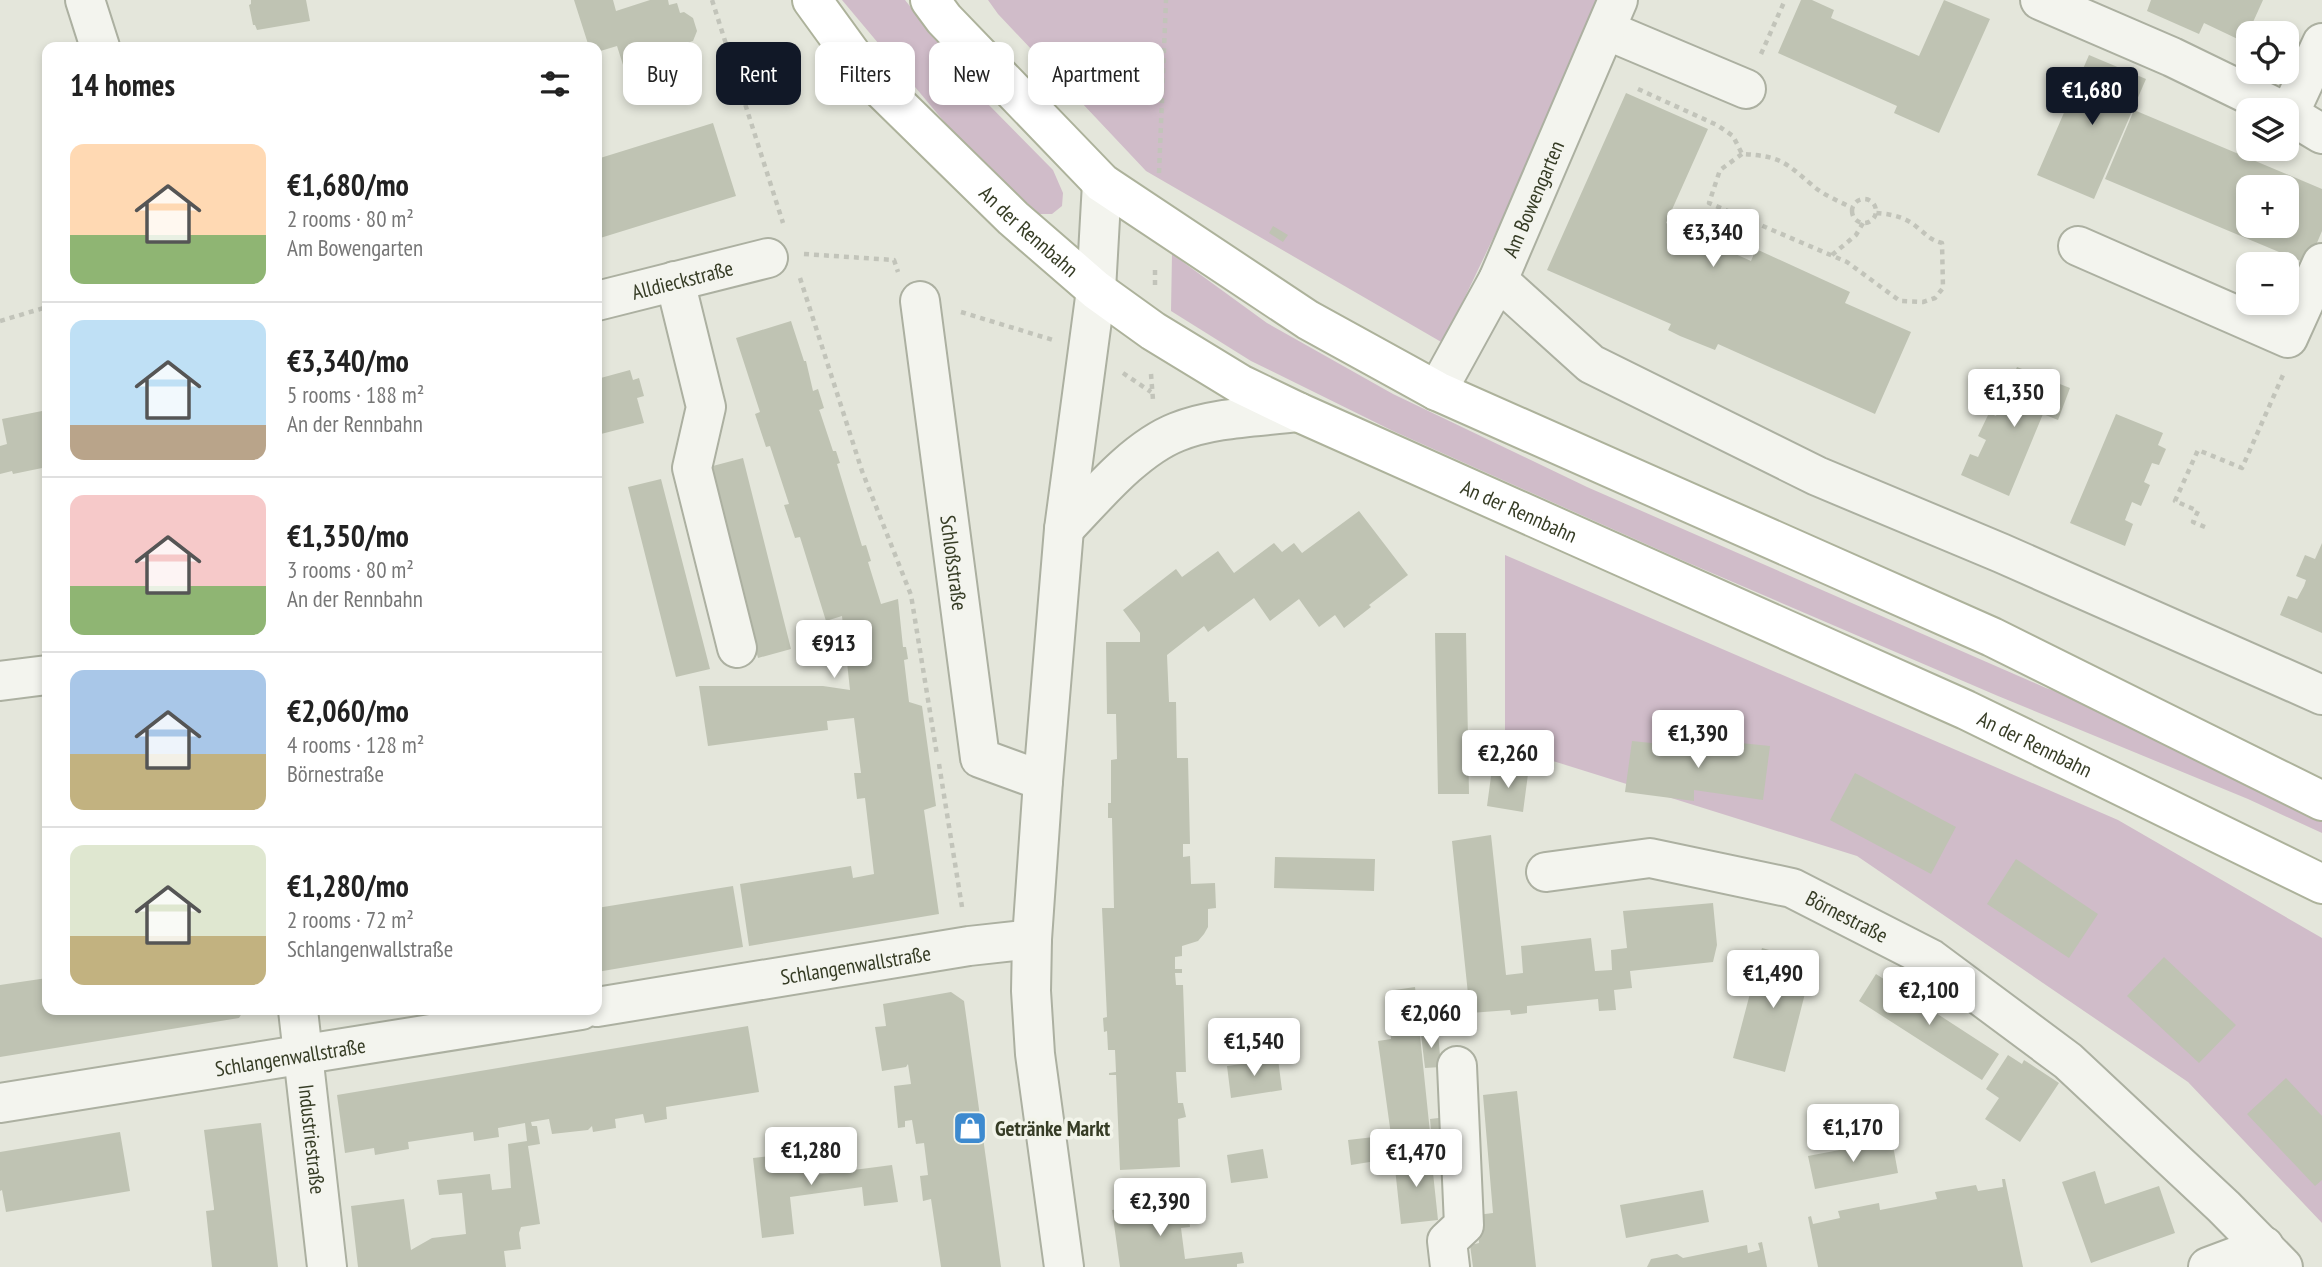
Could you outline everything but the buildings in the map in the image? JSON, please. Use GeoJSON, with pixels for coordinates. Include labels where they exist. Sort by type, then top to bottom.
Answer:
{"type":"FeatureCollection","features":[{"type":"Feature","properties":{"kind":"main road","name":"An der Rennbahn"},"geometry":{"type":"LineString","coordinates":[[812,0],[865,73],[1013,218],[1096,290],[1164,338],[1240,384],[1966,710],[2322,884]]}},
{"type":"Feature","properties":{"kind":"main road"},"geometry":{"type":"LineString","coordinates":[[930,0],[944,19],[1101,183],[1308,320],[1437,391],[1992,636],[2322,801]]}},
{"type":"Feature","properties":{"kind":"street"},"geometry":{"type":"LineString","coordinates":[[85,0],[98,42]]}},
{"type":"Feature","properties":{"kind":"street"},"geometry":{"type":"LineString","coordinates":[[2040,0],[2172,57],[2257,98]]}},
{"type":"Feature","properties":{"kind":"street"},"geometry":{"type":"LineString","coordinates":[[1612,15],[1746,89]]}},
{"type":"Feature","properties":{"kind":"street","name":"Am Bowengarten"},"geometry":{"type":"LineString","coordinates":[[1437,391],[1498,280],[1612,15]]}},
{"type":"Feature","properties":{"kind":"street"},"geometry":{"type":"LineString","coordinates":[[2293,98],[2322,43]]}},
{"type":"Feature","properties":{"kind":"street"},"geometry":{"type":"LineString","coordinates":[[2299,120],[2322,134]]}},
{"type":"Feature","properties":{"kind":"street"},"geometry":{"type":"LineString","coordinates":[[1064,1267],[1035,1054],[1031,991],[1032,939],[1042,781],[1064,529],[1096,290],[1101,183]]}},
{"type":"Feature","properties":{"kind":"street"},"geometry":{"type":"LineString","coordinates":[[2078,246],[2288,338],[2322,262]]}},
{"type":"Feature","properties":{"kind":"street","name":"Alldieckstraße"},"geometry":{"type":"LineString","coordinates":[[602,300],[783,250]]}},
{"type":"Feature","properties":{"kind":"street"},"geometry":{"type":"LineString","coordinates":[[1498,280],[1591,364],[1817,476],[2001,553],[2322,695]]}},
{"type":"Feature","properties":{"kind":"street"},"geometry":{"type":"LineString","coordinates":[[675,281],[706,407],[692,468],[737,648]]}},
{"type":"Feature","properties":{"kind":"street","name":"Schloßstraße"},"geometry":{"type":"LineString","coordinates":[[920,300],[980,758],[1042,781]]}},
{"type":"Feature","properties":{"kind":"street"},"geometry":{"type":"LineString","coordinates":[[1064,529],[1120,470],[1178,431],[1214,422],[1298,412]]}},
{"type":"Feature","properties":{"kind":"street"},"geometry":{"type":"LineString","coordinates":[[0,681],[42,675]]}},
{"type":"Feature","properties":{"kind":"street","name":"Börnestraße"},"geometry":{"type":"LineString","coordinates":[[1546,872],[1650,858],[1791,888],[1931,959],[2068,1061],[2274,1256]]}},
{"type":"Feature","properties":{"kind":"street","name":"Schlangenwallstraße"},"geometry":{"type":"LineString","coordinates":[[602,1006],[969,946],[1032,939]]}},
{"type":"Feature","properties":{"kind":"street","name":"Industriestraße"},"geometry":{"type":"LineString","coordinates":[[299,1015],[327,1267]]}},
{"type":"Feature","properties":{"kind":"street","name":"Schlangenwallstraße"},"geometry":{"type":"LineString","coordinates":[[0,1103],[550,1015]]}},
{"type":"Feature","properties":{"kind":"street"},"geometry":{"type":"LineString","coordinates":[[1450,1267],[1447,1241],[1464,1225],[1457,1066]]}},
{"type":"Feature","properties":{"kind":"street"},"geometry":{"type":"LineString","coordinates":[[2208,1267],[2274,1256]]}},
{"type":"Feature","properties":{"kind":"path"},"geometry":{"type":"LineString","coordinates":[[712,0],[783,250],[862,471],[911,595],[969,946]]}},
{"type":"Feature","properties":{"kind":"path"},"geometry":{"type":"LineString","coordinates":[[1746,89],[1785,0]]}},
{"type":"Feature","properties":{"kind":"path"},"geometry":{"type":"LineString","coordinates":[[1590,67],[1717,125],[1732,136],[1742,154]]}},
{"type":"Feature","properties":{"kind":"path"},"geometry":{"type":"LineString","coordinates":[[1852,208],[1813,187],[1784,161],[1763,155],[1742,154],[1720,170],[1709,203],[1847,262],[1900,300],[1923,302],[1935,298],[1942,288],[1942,243],[1930,240],[1917,226],[1898,216],[1876,213]]}},
{"type":"Feature","properties":{"kind":"path"},"geometry":{"type":"LineString","coordinates":[[1868,199],[1874,203],[1876,213],[1870,221],[1863,223],[1856,221],[1852,208],[1855,201],[1868,199]]}},
{"type":"Feature","properties":{"kind":"path"},"geometry":{"type":"LineString","coordinates":[[1832,255],[1856,235],[1863,223]]}},
{"type":"Feature","properties":{"kind":"path"},"geometry":{"type":"LineString","coordinates":[[0,321],[42,308]]}},
{"type":"Feature","properties":{"kind":"path"},"geometry":{"type":"LineString","coordinates":[[2206,527],[2193,522],[2198,511],[2175,501],[2198,450],[2242,468],[2290,357],[2288,338]]}},
{"type":"Feature","properties":{"kind":"shaded area"},"geometry":{"type":"Polygon","coordinates":[[[842,0],[905,0],[938,42],[929,42],[929,104],[915,87],[915,42],[877,42],[842,0]]]}},
{"type":"Feature","properties":{"kind":"shaded area"},"geometry":{"type":"Polygon","coordinates":[[[988,0],[1607,0],[1443,343],[1146,171],[1084,105],[1164,105],[1164,42],[1028,42],[1028,46],[988,0]]]}},
{"type":"Feature","properties":{"kind":"shaded area"},"geometry":{"type":"Polygon","coordinates":[[[930,105],[989,105],[1053,170],[1063,193],[1062,206],[1052,214],[1039,214],[957,137],[930,105]]]}},
{"type":"Feature","properties":{"kind":"shaded area"},"geometry":{"type":"Polygon","coordinates":[[[1172,254],[1267,323],[1393,394],[1587,487],[2046,688],[2088,702],[2322,819],[2322,833],[2248,799],[1998,696],[1684,561],[1393,431],[1251,361],[1171,311],[1172,254]]]}},
{"type":"Feature","properties":{"kind":"shaded area"},"geometry":{"type":"Polygon","coordinates":[[[1505,555],[2118,820],[2322,938],[2322,1223],[2188,1082],[1857,856],[1505,746],[1505,555]]]}},
{"type":"Feature","properties":{"kind":"place","name":"Getränke Markt"},"geometry":{"type":"Point","coordinates":[970,1128]}}]}
